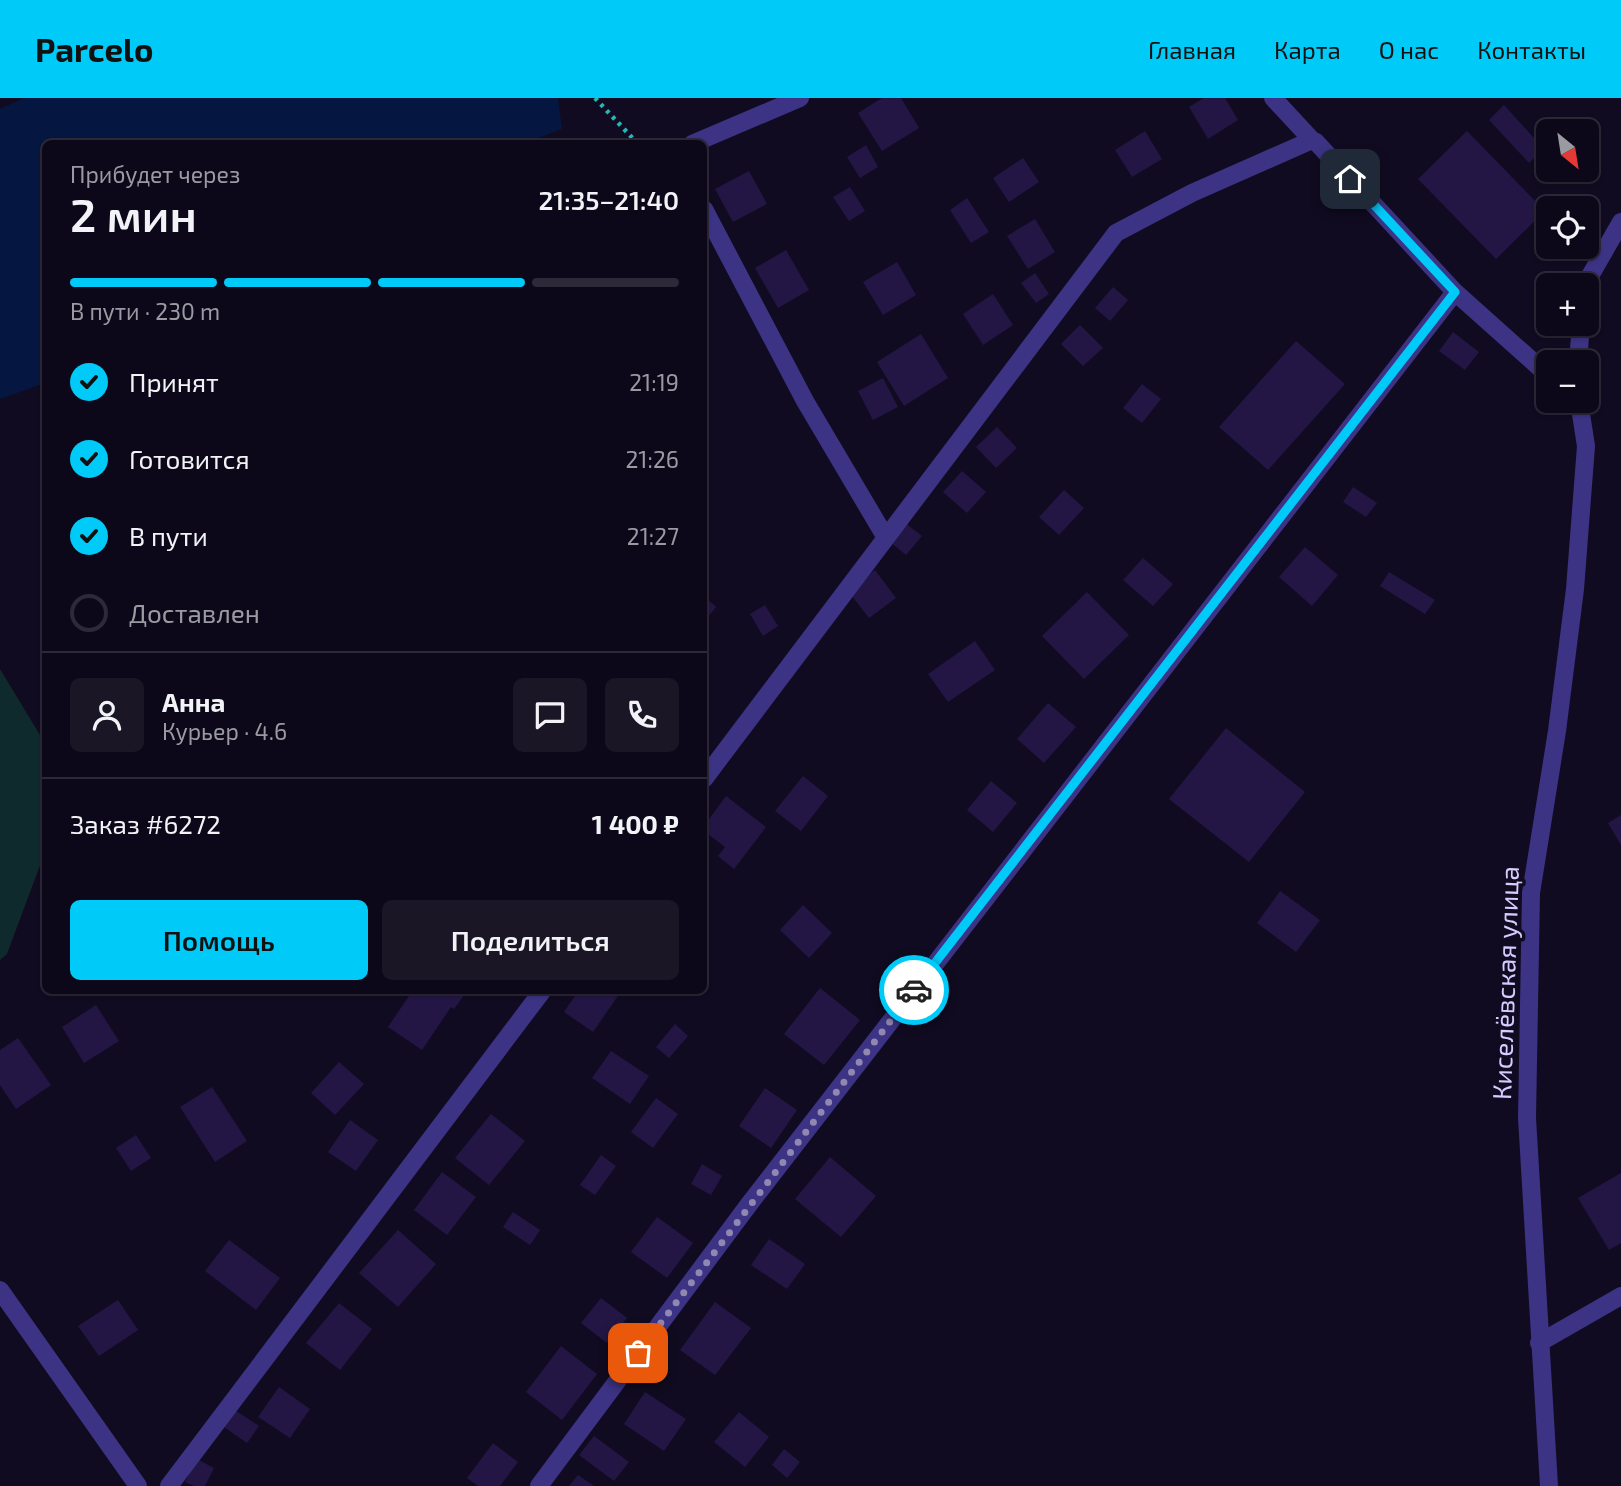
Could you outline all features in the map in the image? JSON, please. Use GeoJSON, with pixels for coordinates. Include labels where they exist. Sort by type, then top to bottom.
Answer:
{"type":"FeatureCollection","features":[{"type":"Feature","properties":{"kind":"street"},"geometry":{"type":"LineString","coordinates":[[701,140],[800,98]]}},
{"type":"Feature","properties":{"kind":"street"},"geometry":{"type":"LineString","coordinates":[[1273,98],[1455,292],[1536,364]]}},
{"type":"Feature","properties":{"kind":"street"},"geometry":{"type":"LineString","coordinates":[[707,775],[1116,233],[1192,193],[1312,140]]}},
{"type":"Feature","properties":{"kind":"street"},"geometry":{"type":"LineString","coordinates":[[707,215],[805,401],[886,538]]}},
{"type":"Feature","properties":{"kind":"street"},"geometry":{"type":"LineString","coordinates":[[1592,273],[1621,222]]}},
{"type":"Feature","properties":{"kind":"street"},"geometry":{"type":"LineString","coordinates":[[539,1486],[767,1181],[1455,292]]}},
{"type":"Feature","properties":{"kind":"street","name":"Киселёвская улица"},"geometry":{"type":"LineString","coordinates":[[1549,1486],[1527,1118],[1531,893],[1557,730],[1575,589],[1586,446],[1580,413]]}},
{"type":"Feature","properties":{"kind":"street"},"geometry":{"type":"LineString","coordinates":[[169,1486],[538,994]]}},
{"type":"Feature","properties":{"kind":"street"},"geometry":{"type":"LineString","coordinates":[[0,1290],[138,1486]]}},
{"type":"Feature","properties":{"kind":"street"},"geometry":{"type":"LineString","coordinates":[[1539,1343],[1621,1296]]}},
{"type":"Feature","properties":{"kind":"path"},"geometry":{"type":"LineString","coordinates":[[595,98],[634,140]]}},
{"type":"Feature","properties":{"kind":"green space"},"geometry":{"type":"Polygon","coordinates":[[[0,669],[42,738],[42,860],[7,954],[0,960],[0,669]]]}},
{"type":"Feature","properties":{"kind":"water"},"geometry":{"type":"Polygon","coordinates":[[[24,98],[558,98],[562,129],[533,140],[42,140],[42,384],[0,399],[0,109],[24,98]]]}},
{"type":"Feature","properties":{"kind":"building"},"geometry":{"type":"Polygon","coordinates":[[[882,98],[901,98],[919,128],[882,151],[858,113],[882,98]]]}},
{"type":"Feature","properties":{"kind":"building"},"geometry":{"type":"Polygon","coordinates":[[[1204,98],[1225,98],[1238,120],[1208,139],[1189,107],[1204,98]]]}},
{"type":"Feature","properties":{"kind":"building"},"geometry":{"type":"Polygon","coordinates":[[[1504,105],[1536,140],[1536,156],[1529,163],[1489,120],[1504,105]]]}},
{"type":"Feature","properties":{"kind":"building"},"geometry":{"type":"Polygon","coordinates":[[[1145,131],[1162,159],[1132,177],[1115,150],[1145,131]]]}},
{"type":"Feature","properties":{"kind":"building"},"geometry":{"type":"Polygon","coordinates":[[[1467,131],[1536,202],[1536,220],[1496,259],[1418,179],[1467,131]]]}},
{"type":"Feature","properties":{"kind":"building"},"geometry":{"type":"Polygon","coordinates":[[[866,145],[878,167],[860,178],[847,157],[866,145]]]}},
{"type":"Feature","properties":{"kind":"building"},"geometry":{"type":"Polygon","coordinates":[[[1023,158],[1039,182],[1009,202],[993,178],[1023,158]]]}},
{"type":"Feature","properties":{"kind":"building"},"geometry":{"type":"Polygon","coordinates":[[[749,171],[767,204],[733,222],[715,189],[749,171]]]}},
{"type":"Feature","properties":{"kind":"building"},"geometry":{"type":"Polygon","coordinates":[[[850,187],[865,211],[849,221],[833,197],[850,187]]]}},
{"type":"Feature","properties":{"kind":"building"},"geometry":{"type":"Polygon","coordinates":[[[967,198],[989,232],[971,243],[950,210],[967,198]]]}},
{"type":"Feature","properties":{"kind":"building"},"geometry":{"type":"Polygon","coordinates":[[[1035,219],[1055,252],[1028,269],[1007,236],[1035,219]]]}},
{"type":"Feature","properties":{"kind":"building"},"geometry":{"type":"Polygon","coordinates":[[[786,250],[809,290],[778,308],[755,268],[786,250]]]}},
{"type":"Feature","properties":{"kind":"building"},"geometry":{"type":"Polygon","coordinates":[[[897,262],[916,295],[883,315],[863,282],[897,262]]]}},
{"type":"Feature","properties":{"kind":"building"},"geometry":{"type":"Polygon","coordinates":[[[1035,273],[1049,294],[1036,303],[1021,283],[1035,273]]]}},
{"type":"Feature","properties":{"kind":"building"},"geometry":{"type":"Polygon","coordinates":[[[1113,287],[1128,300],[1110,321],[1095,308],[1113,287]]]}},
{"type":"Feature","properties":{"kind":"building"},"geometry":{"type":"Polygon","coordinates":[[[993,294],[1013,325],[983,345],[963,314],[993,294]]]}},
{"type":"Feature","properties":{"kind":"building"},"geometry":{"type":"Polygon","coordinates":[[[1080,325],[1103,348],[1083,366],[1061,344],[1080,325]]]}},
{"type":"Feature","properties":{"kind":"building"},"geometry":{"type":"Polygon","coordinates":[[[1453,332],[1479,352],[1465,370],[1439,351],[1453,332]]]}},
{"type":"Feature","properties":{"kind":"building"},"geometry":{"type":"Polygon","coordinates":[[[921,334],[948,378],[904,406],[877,362],[921,334]]]}},
{"type":"Feature","properties":{"kind":"building"},"geometry":{"type":"Polygon","coordinates":[[[1296,341],[1345,384],[1268,470],[1219,427],[1296,341]]]}},
{"type":"Feature","properties":{"kind":"building"},"geometry":{"type":"Polygon","coordinates":[[[883,378],[898,407],[873,420],[858,391],[883,378]]]}},
{"type":"Feature","properties":{"kind":"building"},"geometry":{"type":"Polygon","coordinates":[[[1142,384],[1161,399],[1142,423],[1123,408],[1142,384]]]}},
{"type":"Feature","properties":{"kind":"building"},"geometry":{"type":"Polygon","coordinates":[[[997,427],[1017,448],[996,468],[976,447],[997,427]]]}},
{"type":"Feature","properties":{"kind":"building"},"geometry":{"type":"Polygon","coordinates":[[[962,471],[986,492],[967,513],[943,492],[962,471]]]}},
{"type":"Feature","properties":{"kind":"building"},"geometry":{"type":"Polygon","coordinates":[[[1353,487],[1377,503],[1366,517],[1343,502],[1353,487]]]}},
{"type":"Feature","properties":{"kind":"building"},"geometry":{"type":"Polygon","coordinates":[[[1064,490],[1084,508],[1059,535],[1039,517],[1064,490]]]}},
{"type":"Feature","properties":{"kind":"building"},"geometry":{"type":"Polygon","coordinates":[[[904,522],[922,536],[906,555],[889,541],[904,522]]]}},
{"type":"Feature","properties":{"kind":"building"},"geometry":{"type":"Polygon","coordinates":[[[1305,547],[1338,575],[1312,606],[1279,577],[1305,547]]]}},
{"type":"Feature","properties":{"kind":"building"},"geometry":{"type":"Polygon","coordinates":[[[1143,558],[1173,584],[1153,606],[1123,580],[1143,558]]]}},
{"type":"Feature","properties":{"kind":"building"},"geometry":{"type":"Polygon","coordinates":[[[875,570],[896,598],[869,618],[848,591],[875,570]]]}},
{"type":"Feature","properties":{"kind":"building"},"geometry":{"type":"Polygon","coordinates":[[[1389,572],[1435,600],[1425,614],[1380,586],[1389,572]]]}},
{"type":"Feature","properties":{"kind":"building"},"geometry":{"type":"Polygon","coordinates":[[[1087,592],[1129,635],[1084,679],[1042,636],[1087,592]]]}},
{"type":"Feature","properties":{"kind":"building"},"geometry":{"type":"Polygon","coordinates":[[[707,599],[716,607],[707,618],[707,599]]]}},
{"type":"Feature","properties":{"kind":"building"},"geometry":{"type":"Polygon","coordinates":[[[765,605],[778,626],[763,636],[750,614],[765,605]]]}},
{"type":"Feature","properties":{"kind":"building"},"geometry":{"type":"Polygon","coordinates":[[[975,641],[995,670],[948,702],[928,674],[975,641]]]}},
{"type":"Feature","properties":{"kind":"building"},"geometry":{"type":"Polygon","coordinates":[[[1048,703],[1076,727],[1044,763],[1017,739],[1048,703]]]}},
{"type":"Feature","properties":{"kind":"building"},"geometry":{"type":"Polygon","coordinates":[[[1226,728],[1305,792],[1249,862],[1169,799],[1226,728]]]}},
{"type":"Feature","properties":{"kind":"building"},"geometry":{"type":"Polygon","coordinates":[[[803,776],[828,796],[801,831],[775,811],[803,776]]]}},
{"type":"Feature","properties":{"kind":"building"},"geometry":{"type":"Polygon","coordinates":[[[991,781],[1017,803],[993,832],[967,810],[991,781]]]}},
{"type":"Feature","properties":{"kind":"building"},"geometry":{"type":"Polygon","coordinates":[[[726,796],[766,827],[734,869],[718,856],[725,847],[707,833],[707,822],[726,796]]]}},
{"type":"Feature","properties":{"kind":"building"},"geometry":{"type":"Polygon","coordinates":[[[1621,815],[1621,845],[1608,823],[1621,815]]]}},
{"type":"Feature","properties":{"kind":"building"},"geometry":{"type":"Polygon","coordinates":[[[1280,891],[1320,920],[1296,952],[1257,923],[1280,891]]]}},
{"type":"Feature","properties":{"kind":"building"},"geometry":{"type":"Polygon","coordinates":[[[803,905],[832,933],[809,958],[780,930],[803,905]]]}},
{"type":"Feature","properties":{"kind":"building"},"geometry":{"type":"Polygon","coordinates":[[[820,988],[860,1020],[824,1065],[784,1034],[820,988]]]}},
{"type":"Feature","properties":{"kind":"building"},"geometry":{"type":"Polygon","coordinates":[[[410,994],[465,994],[454,1009],[451,1007],[422,1050],[388,1027],[410,994]]]}},
{"type":"Feature","properties":{"kind":"building"},"geometry":{"type":"Polygon","coordinates":[[[576,994],[619,994],[593,1032],[564,1012],[576,994]]]}},
{"type":"Feature","properties":{"kind":"building"},"geometry":{"type":"Polygon","coordinates":[[[96,1005],[119,1041],[84,1063],[62,1027],[96,1005]]]}},
{"type":"Feature","properties":{"kind":"building"},"geometry":{"type":"Polygon","coordinates":[[[675,1024],[688,1036],[669,1058],[656,1047],[675,1024]]]}},
{"type":"Feature","properties":{"kind":"building"},"geometry":{"type":"Polygon","coordinates":[[[18,1038],[51,1085],[16,1109],[0,1085],[0,1050],[18,1038]]]}},
{"type":"Feature","properties":{"kind":"building"},"geometry":{"type":"Polygon","coordinates":[[[611,1051],[649,1076],[630,1104],[592,1078],[611,1051]]]}},
{"type":"Feature","properties":{"kind":"building"},"geometry":{"type":"Polygon","coordinates":[[[339,1062],[364,1084],[335,1115],[311,1093],[339,1062]]]}},
{"type":"Feature","properties":{"kind":"building"},"geometry":{"type":"Polygon","coordinates":[[[212,1087],[247,1141],[215,1162],[180,1107],[212,1087]]]}},
{"type":"Feature","properties":{"kind":"building"},"geometry":{"type":"Polygon","coordinates":[[[765,1088],[797,1110],[771,1148],[739,1126],[765,1088]]]}},
{"type":"Feature","properties":{"kind":"building"},"geometry":{"type":"Polygon","coordinates":[[[656,1098],[678,1114],[653,1148],[631,1132],[656,1098]]]}},
{"type":"Feature","properties":{"kind":"building"},"geometry":{"type":"Polygon","coordinates":[[[491,1114],[525,1141],[489,1185],[455,1158],[491,1114]]]}},
{"type":"Feature","properties":{"kind":"building"},"geometry":{"type":"Polygon","coordinates":[[[350,1120],[378,1140],[356,1171],[328,1152],[350,1120]]]}},
{"type":"Feature","properties":{"kind":"building"},"geometry":{"type":"Polygon","coordinates":[[[136,1135],[151,1158],[131,1171],[116,1148],[136,1135]]]}},
{"type":"Feature","properties":{"kind":"building"},"geometry":{"type":"Polygon","coordinates":[[[601,1155],[616,1166],[595,1195],[580,1185],[601,1155]]]}},
{"type":"Feature","properties":{"kind":"building"},"geometry":{"type":"Polygon","coordinates":[[[830,1157],[876,1196],[841,1237],[795,1199],[830,1157]]]}},
{"type":"Feature","properties":{"kind":"building"},"geometry":{"type":"Polygon","coordinates":[[[702,1164],[722,1176],[711,1195],[691,1184],[702,1164]]]}},
{"type":"Feature","properties":{"kind":"building"},"geometry":{"type":"Polygon","coordinates":[[[442,1172],[476,1197],[447,1235],[414,1210],[442,1172]]]}},
{"type":"Feature","properties":{"kind":"building"},"geometry":{"type":"Polygon","coordinates":[[[1621,1173],[1621,1243],[1609,1250],[1578,1198],[1621,1173]]]}},
{"type":"Feature","properties":{"kind":"building"},"geometry":{"type":"Polygon","coordinates":[[[513,1212],[540,1230],[530,1245],[503,1227],[513,1212]]]}},
{"type":"Feature","properties":{"kind":"building"},"geometry":{"type":"Polygon","coordinates":[[[657,1217],[693,1243],[667,1278],[631,1252],[657,1217]]]}},
{"type":"Feature","properties":{"kind":"building"},"geometry":{"type":"Polygon","coordinates":[[[398,1230],[436,1264],[398,1307],[359,1273],[398,1230]]]}},
{"type":"Feature","properties":{"kind":"building"},"geometry":{"type":"Polygon","coordinates":[[[769,1239],[805,1264],[787,1289],[751,1265],[769,1239]]]}},
{"type":"Feature","properties":{"kind":"building"},"geometry":{"type":"Polygon","coordinates":[[[229,1240],[280,1278],[256,1310],[205,1271],[229,1240]]]}},
{"type":"Feature","properties":{"kind":"building"},"geometry":{"type":"Polygon","coordinates":[[[601,1298],[627,1318],[607,1343],[581,1323],[601,1298]]]}},
{"type":"Feature","properties":{"kind":"building"},"geometry":{"type":"Polygon","coordinates":[[[118,1300],[138,1330],[99,1356],[78,1326],[118,1300]]]}},
{"type":"Feature","properties":{"kind":"building"},"geometry":{"type":"Polygon","coordinates":[[[715,1302],[751,1328],[715,1375],[680,1350],[715,1302]]]}},
{"type":"Feature","properties":{"kind":"building"},"geometry":{"type":"Polygon","coordinates":[[[339,1303],[372,1329],[340,1370],[306,1343],[339,1303]]]}},
{"type":"Feature","properties":{"kind":"building"},"geometry":{"type":"Polygon","coordinates":[[[561,1346],[597,1374],[562,1420],[526,1392],[561,1346]]]}},
{"type":"Feature","properties":{"kind":"building"},"geometry":{"type":"Polygon","coordinates":[[[279,1387],[310,1409],[290,1438],[258,1417],[279,1387]]]}},
{"type":"Feature","properties":{"kind":"building"},"geometry":{"type":"Polygon","coordinates":[[[645,1392],[686,1419],[664,1451],[624,1424],[645,1392]]]}},
{"type":"Feature","properties":{"kind":"building"},"geometry":{"type":"Polygon","coordinates":[[[233,1409],[259,1426],[247,1443],[221,1425],[233,1409]]]}},
{"type":"Feature","properties":{"kind":"building"},"geometry":{"type":"Polygon","coordinates":[[[739,1412],[769,1437],[745,1467],[714,1442],[739,1412]]]}},
{"type":"Feature","properties":{"kind":"building"},"geometry":{"type":"Polygon","coordinates":[[[594,1436],[629,1462],[614,1481],[579,1455],[594,1436]]]}},
{"type":"Feature","properties":{"kind":"building"},"geometry":{"type":"Polygon","coordinates":[[[493,1443],[518,1462],[500,1486],[478,1486],[467,1478],[493,1443]]]}},
{"type":"Feature","properties":{"kind":"building"},"geometry":{"type":"Polygon","coordinates":[[[784,1449],[800,1462],[787,1478],[772,1465],[784,1449]]]}},
{"type":"Feature","properties":{"kind":"building"},"geometry":{"type":"Polygon","coordinates":[[[197,1459],[214,1468],[205,1486],[194,1486],[185,1482],[197,1459]]]}},
{"type":"Feature","properties":{"kind":"building"},"geometry":{"type":"Polygon","coordinates":[[[578,1475],[594,1486],[569,1486],[578,1475]]]}},
{"type":"Feature","properties":{"kind":"way so far"},"geometry":{"type":"LineString","coordinates":[[638,1353],[914,990]]}},
{"type":"Feature","properties":{"kind":"route"},"geometry":{"type":"LineString","coordinates":[[914,990],[1455,292],[1350,179]]}}]}
